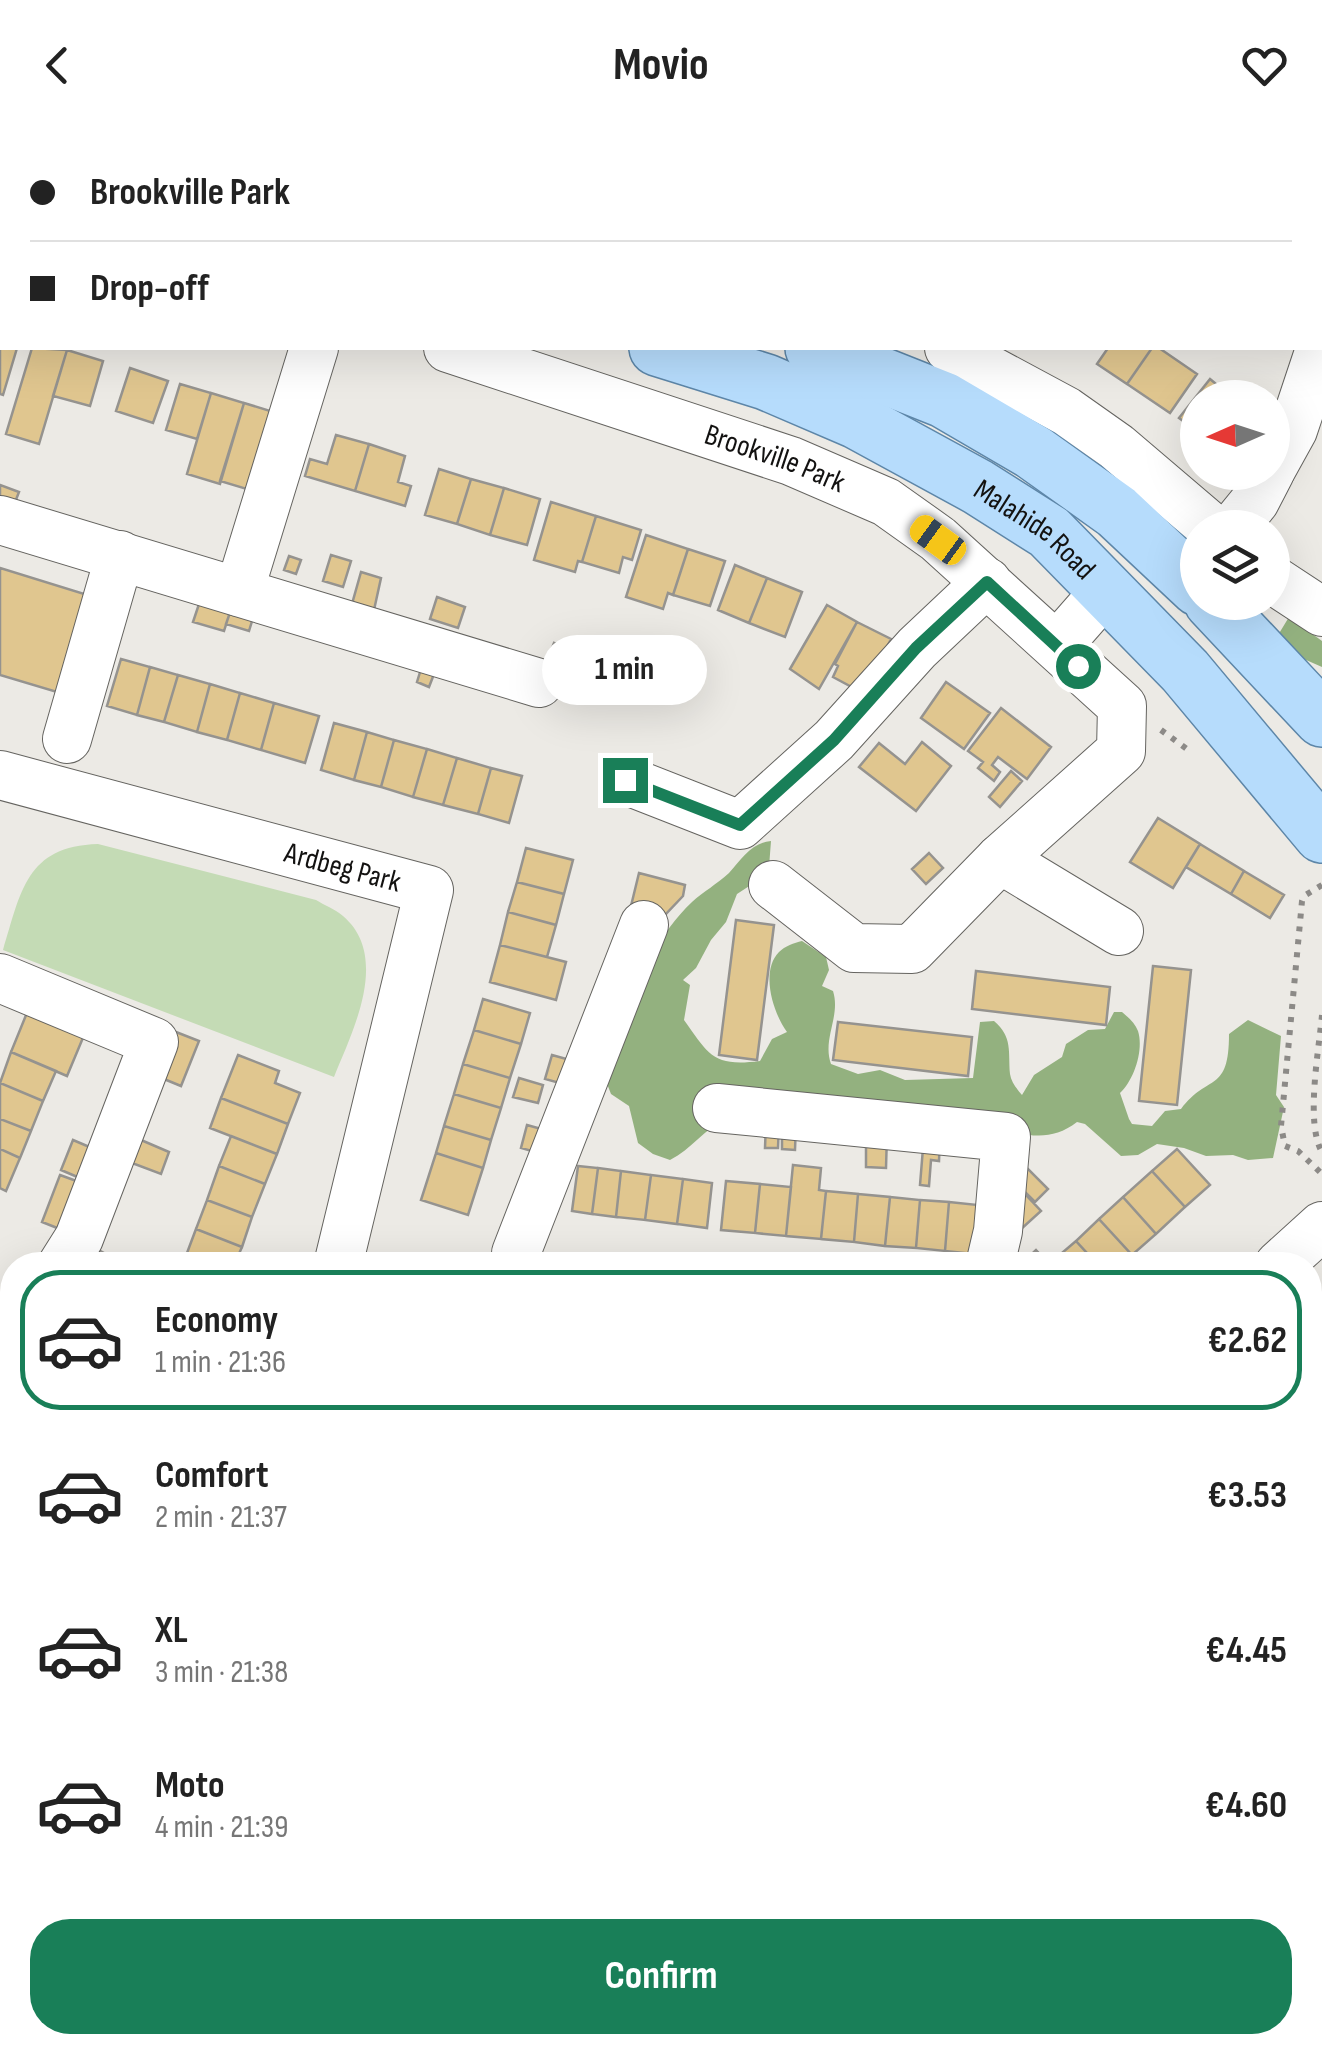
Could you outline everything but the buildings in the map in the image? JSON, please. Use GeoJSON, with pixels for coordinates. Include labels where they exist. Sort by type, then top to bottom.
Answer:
{"type":"FeatureCollection","features":[{"type":"Feature","properties":{"kind":"main road","name":"Malahide Road"},"geometry":{"type":"LineString","coordinates":[[664,350],[766,382],[857,421],[978,486],[1049,532],[1108,588],[1185,671],[1322,835]]}},
{"type":"Feature","properties":{"kind":"main road","name":"Malahide Road"},"geometry":{"type":"LineString","coordinates":[[818,350],[944,400],[1033,452],[1117,512],[1180,571]]}},
{"type":"Feature","properties":{"kind":"main road"},"geometry":{"type":"LineString","coordinates":[[1229,620],[1322,719]]}},
{"type":"Feature","properties":{"kind":"street"},"geometry":{"type":"LineString","coordinates":[[239,592],[313,350]]}},
{"type":"Feature","properties":{"kind":"street","name":"Brookville Park"},"geometry":{"type":"LineString","coordinates":[[454,350],[791,462],[886,502],[987,582],[1122,706],[1121,751],[1000,858]]}},
{"type":"Feature","properties":{"kind":"street"},"geometry":{"type":"LineString","coordinates":[[953,350],[1066,411],[1117,446],[1191,510]]}},
{"type":"Feature","properties":{"kind":"street"},"geometry":{"type":"LineString","coordinates":[[1290,435],[1311,412],[1321,350]]}},
{"type":"Feature","properties":{"kind":"street"},"geometry":{"type":"LineString","coordinates":[[0,520],[539,683]]}},
{"type":"Feature","properties":{"kind":"street"},"geometry":{"type":"LineString","coordinates":[[67,739],[120,555]]}},
{"type":"Feature","properties":{"kind":"street"},"geometry":{"type":"LineString","coordinates":[[625,780],[740,825],[834,740],[916,648],[987,582]]}},
{"type":"Feature","properties":{"kind":"street"},"geometry":{"type":"LineString","coordinates":[[1057,646],[1108,588]]}},
{"type":"Feature","properties":{"kind":"street"},"geometry":{"type":"LineString","coordinates":[[1290,591],[1322,612]]}},
{"type":"Feature","properties":{"kind":"street","name":"Ardbeg Park"},"geometry":{"type":"LineString","coordinates":[[1,780],[429,890],[345,1252]]}},
{"type":"Feature","properties":{"kind":"street"},"geometry":{"type":"LineString","coordinates":[[773,886],[854,948],[912,949],[1000,858],[1119,931]]}},
{"type":"Feature","properties":{"kind":"street"},"geometry":{"type":"LineString","coordinates":[[516,1252],[644,925]]}},
{"type":"Feature","properties":{"kind":"street"},"geometry":{"type":"LineString","coordinates":[[0,978],[154,1042],[70,1252]]}},
{"type":"Feature","properties":{"kind":"street"},"geometry":{"type":"LineString","coordinates":[[718,1108],[1006,1136],[993,1252]]}},
{"type":"Feature","properties":{"kind":"street"},"geometry":{"type":"LineString","coordinates":[[1295,1252],[1320,1232]]}},
{"type":"Feature","properties":{"kind":"path"},"geometry":{"type":"LineString","coordinates":[[1322,885],[1302,901],[1281,1126],[1286,1146],[1322,1174]]}},
{"type":"Feature","properties":{"kind":"path"},"geometry":{"type":"LineString","coordinates":[[1322,1016],[1314,1110],[1316,1140],[1322,1152]]}},
{"type":"Feature","properties":{"kind":"green space"},"geometry":{"type":"Polygon","coordinates":[[[1290,618],[1322,641],[1322,667],[1272,645],[1290,618]]]}},
{"type":"Feature","properties":{"kind":"green space"},"geometry":{"type":"Polygon","coordinates":[[[771,841],[769,867],[760,879],[737,894],[726,922],[696,968],[683,980],[690,985],[684,1020],[714,1056],[732,1062],[760,1061],[772,1039],[787,1032],[773,1003],[770,970],[779,952],[802,941],[826,957],[829,970],[822,986],[833,991],[835,1000],[829,1046],[831,1064],[858,1074],[880,1070],[905,1080],[973,1078],[980,1022],[994,1021],[1007,1039],[1011,1077],[1022,1095],[1034,1075],[1062,1057],[1066,1044],[1088,1030],[1105,1029],[1114,1012],[1122,1012],[1135,1025],[1140,1039],[1136,1064],[1120,1093],[1132,1124],[1152,1126],[1165,1111],[1181,1109],[1221,1075],[1229,1034],[1248,1020],[1281,1036],[1276,1095],[1284,1107],[1273,1158],[1206,1156],[1157,1144],[1138,1155],[1121,1156],[1085,1124],[1077,1122],[1058,1132],[1039,1135],[997,1128],[725,1119],[670,1160],[653,1154],[638,1143],[629,1106],[611,1094],[604,1076],[629,1007],[649,961],[676,920],[752,848],[771,841]]]}},
{"type":"Feature","properties":{"kind":"green space"},"geometry":{"type":"Polygon","coordinates":[[[98,844],[316,900],[343,916],[357,933],[366,973],[357,1017],[334,1077],[3,950],[22,892],[41,863],[55,853],[98,844]]]}},
{"type":"Feature","properties":{"kind":"route"},"geometry":{"type":"LineString","coordinates":[[625,780],[740,825],[834,740],[916,648],[987,582],[1078,666]]}}]}
